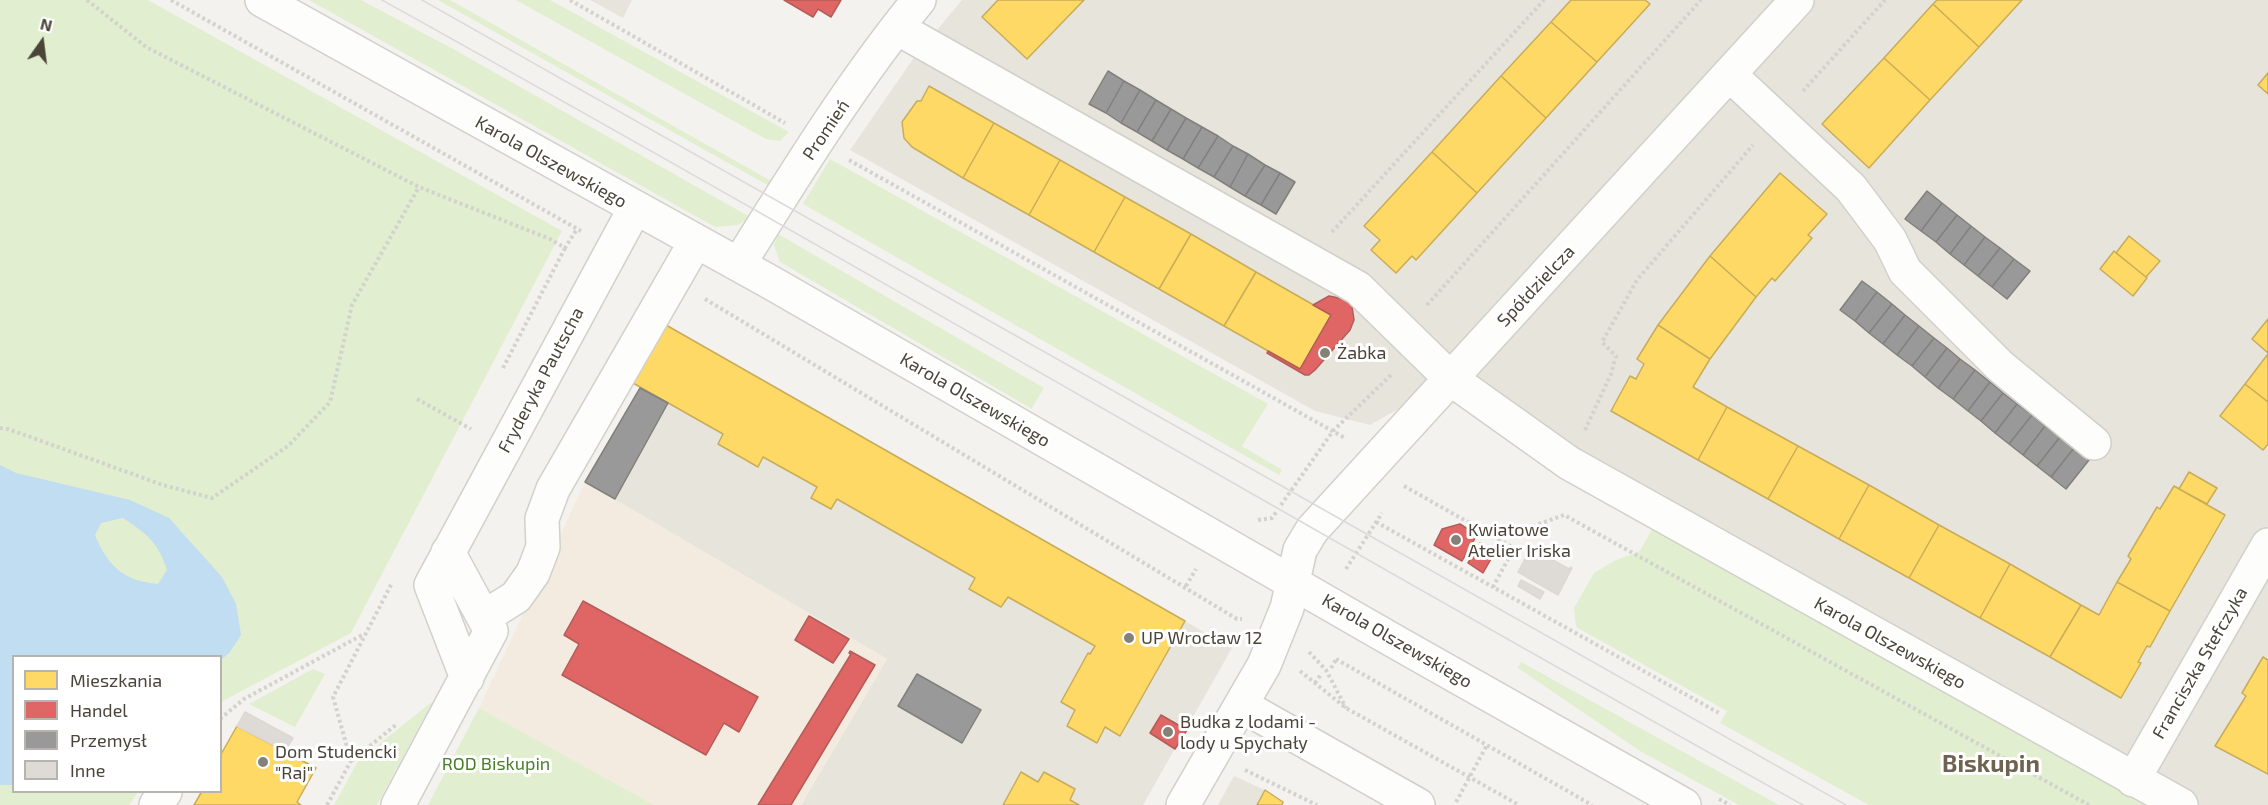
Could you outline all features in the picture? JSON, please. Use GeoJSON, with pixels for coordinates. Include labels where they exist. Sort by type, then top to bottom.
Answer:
{"type":"FeatureCollection","features":[{"type":"Feature","properties":{"kind":"street","name":"Karola Olszewskiego"},"geometry":{"type":"LineString","coordinates":[[262,0],[739,264],[1294,582],[1697,799]]}},
{"type":"Feature","properties":{"kind":"street","name":"Promień"},"geometry":{"type":"LineString","coordinates":[[739,264],[822,134],[919,0]]}},
{"type":"Feature","properties":{"kind":"street","name":"Spółdzielcza"},"geometry":{"type":"LineString","coordinates":[[1184,805],[1270,652],[1284,617],[1300,550],[1312,530],[1797,0]]}},
{"type":"Feature","properties":{"kind":"street","name":"Karola Olszewskiego"},"geometry":{"type":"LineString","coordinates":[[897,28],[1358,288],[1450,379],[1569,463],[2181,805]]}},
{"type":"Feature","properties":{"kind":"street"},"geometry":{"type":"LineString","coordinates":[[1729,74],[1851,188],[1890,240],[1905,271],[2000,366],[2094,443]]}},
{"type":"Feature","properties":{"kind":"street","name":"Fryderyka Pautscha"},"geometry":{"type":"LineString","coordinates":[[467,678],[431,585],[635,208]]}},
{"type":"Feature","properties":{"kind":"street"},"geometry":{"type":"LineString","coordinates":[[484,617],[516,597],[533,573],[543,547],[542,519],[554,489],[696,241]]}},
{"type":"Feature","properties":{"kind":"street","name":"Franciszka Stefczyka"},"geometry":{"type":"LineString","coordinates":[[2133,780],[2268,545]]}},
{"type":"Feature","properties":{"kind":"street"},"geometry":{"type":"LineString","coordinates":[[398,805],[491,632],[448,552]]}},
{"type":"Feature","properties":{"kind":"street"},"geometry":{"type":"LineString","coordinates":[[1241,705],[1418,805]]}},
{"type":"Feature","properties":{"kind":"path"},"geometry":{"type":"LineString","coordinates":[[87,0],[146,47],[419,187],[550,239],[565,248],[577,229],[171,0]]}},
{"type":"Feature","properties":{"kind":"path"},"geometry":{"type":"LineString","coordinates":[[570,0],[790,126]]}},
{"type":"Feature","properties":{"kind":"path"},"geometry":{"type":"LineString","coordinates":[[1307,259],[1544,0]]}},
{"type":"Feature","properties":{"kind":"path"},"geometry":{"type":"LineString","coordinates":[[1252,520],[1272,518],[1333,431],[1392,373],[1403,331],[1701,0]]}},
{"type":"Feature","properties":{"kind":"path"},"geometry":{"type":"LineString","coordinates":[[1801,92],[1884,0]]}},
{"type":"Feature","properties":{"kind":"path"},"geometry":{"type":"LineString","coordinates":[[1569,463],[1611,374],[1616,356],[1602,342],[1636,280],[1755,143]]}},
{"type":"Feature","properties":{"kind":"path"},"geometry":{"type":"LineString","coordinates":[[845,158],[1347,440]]}},
{"type":"Feature","properties":{"kind":"path"},"geometry":{"type":"LineString","coordinates":[[0,428],[163,485],[212,498],[288,446],[330,402],[352,305],[419,187]]}},
{"type":"Feature","properties":{"kind":"path"},"geometry":{"type":"LineString","coordinates":[[673,280],[1057,512],[1186,586],[1237,619]]}},
{"type":"Feature","properties":{"kind":"path"},"geometry":{"type":"LineString","coordinates":[[417,399],[471,429]]}},
{"type":"Feature","properties":{"kind":"path"},"geometry":{"type":"LineString","coordinates":[[1400,484],[1514,548],[1493,587]]}},
{"type":"Feature","properties":{"kind":"path"},"geometry":{"type":"LineString","coordinates":[[1346,569],[1382,512]]}},
{"type":"Feature","properties":{"kind":"path"},"geometry":{"type":"LineString","coordinates":[[1514,538],[1517,532],[1564,515],[2089,805]]}},
{"type":"Feature","properties":{"kind":"path"},"geometry":{"type":"LineString","coordinates":[[1376,522],[1719,713]]}},
{"type":"Feature","properties":{"kind":"path"},"geometry":{"type":"LineString","coordinates":[[222,717],[244,699],[366,634]]}},
{"type":"Feature","properties":{"kind":"path"},"geometry":{"type":"LineString","coordinates":[[1306,649],[1326,670],[1346,708]]}},
{"type":"Feature","properties":{"kind":"path"},"geometry":{"type":"LineString","coordinates":[[1336,659],[1592,805]]}},
{"type":"Feature","properties":{"kind":"path"},"geometry":{"type":"LineString","coordinates":[[1322,674],[1315,683],[1346,708],[1519,805]]}},
{"type":"Feature","properties":{"kind":"path"},"geometry":{"type":"LineString","coordinates":[[327,805],[351,761],[333,697]]}},
{"type":"Feature","properties":{"kind":"path"},"geometry":{"type":"LineString","coordinates":[[1455,805],[1487,745]]}},
{"type":"Feature","properties":{"kind":"path"},"geometry":{"type":"LineString","coordinates":[[1248,770],[1317,805]]}},
{"type":"Feature","properties":{"kind":"path"},"geometry":{"type":"LineString","coordinates":[[1697,799],[1730,805]]}},
{"type":"Feature","properties":{"kind":"shaded area"},"geometry":{"type":"Polygon","coordinates":[[[590,0],[632,0],[623,18],[590,0]]]}},
{"type":"Feature","properties":{"kind":"shaded area"},"geometry":{"type":"Polygon","coordinates":[[[962,0],[2268,0],[2268,805],[2181,805],[1451,379],[1370,425],[1315,411],[850,150],[913,59],[962,0]]]}},
{"type":"Feature","properties":{"kind":"shaded area"},"geometry":{"type":"Polygon","coordinates":[[[666,325],[1232,648],[1143,805],[801,805],[887,659],[585,482],[640,388],[633,383],[666,325]]]}},
{"type":"Feature","properties":{"kind":"shaded area"},"geometry":{"type":"Polygon","coordinates":[[[585,482],[887,659],[801,805],[654,805],[479,708],[585,482]]]}},
{"type":"Feature","properties":{"kind":"shaded area"},"geometry":{"type":"Polygon","coordinates":[[[1234,776],[1265,790],[1283,802],[1282,805],[1218,805],[1234,776]]]}},
{"type":"Feature","properties":{"kind":"green space"},"geometry":{"type":"Polygon","coordinates":[[[0,0],[148,0],[562,231],[351,633],[222,701],[222,655],[12,655],[12,793],[137,793],[129,805],[0,805],[0,0]]]}},
{"type":"Feature","properties":{"kind":"green space"},"geometry":{"type":"Polygon","coordinates":[[[309,0],[361,0],[453,49],[750,217],[738,225],[715,227],[309,0]]]}},
{"type":"Feature","properties":{"kind":"green space"},"geometry":{"type":"Polygon","coordinates":[[[438,0],[450,0],[771,181],[769,186],[438,0]]]}},
{"type":"Feature","properties":{"kind":"green space"},"geometry":{"type":"Polygon","coordinates":[[[516,0],[550,0],[789,132],[780,141],[766,139],[516,0]]]}},
{"type":"Feature","properties":{"kind":"green space"},"geometry":{"type":"Polygon","coordinates":[[[830,159],[1268,404],[1242,446],[1282,470],[1279,475],[803,204],[830,159]]]}},
{"type":"Feature","properties":{"kind":"green space"},"geometry":{"type":"Polygon","coordinates":[[[778,234],[1044,388],[1032,409],[780,262],[774,245],[778,234]]]}},
{"type":"Feature","properties":{"kind":"green space"},"geometry":{"type":"Polygon","coordinates":[[[1653,527],[2155,805],[1869,805],[1720,723],[1727,711],[1576,627],[1574,608],[1594,573],[1614,561],[1640,551],[1653,527]]]}},
{"type":"Feature","properties":{"kind":"green space"},"geometry":{"type":"Polygon","coordinates":[[[1521,662],[1779,805],[1739,805],[1640,751],[1518,668],[1521,662]]]}},
{"type":"Feature","properties":{"kind":"green space"},"geometry":{"type":"Polygon","coordinates":[[[313,669],[325,674],[295,727],[249,704],[313,669]]]}},
{"type":"Feature","properties":{"kind":"green space"},"geometry":{"type":"Polygon","coordinates":[[[433,701],[377,805],[334,805],[358,761],[433,701]]]}},
{"type":"Feature","properties":{"kind":"green space","name":"ROD Biskupin"},"geometry":{"type":"Polygon","coordinates":[[[479,708],[654,805],[428,805],[479,708]]]}},
{"type":"Feature","properties":{"kind":"water"},"geometry":{"type":"Polygon","coordinates":[[[0,465],[16,473],[130,500],[169,518],[222,577],[236,604],[241,635],[230,652],[222,659],[222,655],[12,655],[12,785],[0,785],[0,465]],[[123,518],[101,523],[95,535],[105,555],[118,570],[135,579],[158,584],[167,570],[156,546],[145,534],[123,518]]]}},
{"type":"Feature","properties":{"kind":"building: Mieszkania"},"geometry":{"type":"Polygon","coordinates":[[[998,0],[1084,0],[1027,59],[982,17],[998,0]]]}},
{"type":"Feature","properties":{"kind":"building: Mieszkania"},"geometry":{"type":"Polygon","coordinates":[[[1571,0],[1645,0],[1650,4],[1597,62],[1551,22],[1571,0]]]}},
{"type":"Feature","properties":{"kind":"building: Mieszkania"},"geometry":{"type":"Polygon","coordinates":[[[1937,0],[2022,0],[1979,47],[1933,4],[1937,0]]]}},
{"type":"Feature","properties":{"kind":"building: Mieszkania"},"geometry":{"type":"Polygon","coordinates":[[[1933,4],[1979,47],[1930,100],[1884,58],[1933,4]]]}},
{"type":"Feature","properties":{"kind":"building: Mieszkania"},"geometry":{"type":"Polygon","coordinates":[[[1551,22],[1597,62],[1546,118],[1501,76],[1551,22]]]}},
{"type":"Feature","properties":{"kind":"building: Mieszkania"},"geometry":{"type":"Polygon","coordinates":[[[1884,58],[1930,100],[1869,168],[1822,124],[1884,58]]]}},
{"type":"Feature","properties":{"kind":"building: Mieszkania"},"geometry":{"type":"Polygon","coordinates":[[[2268,73],[2268,94],[2258,85],[2268,73]]]}},
{"type":"Feature","properties":{"kind":"building: Mieszkania"},"geometry":{"type":"Polygon","coordinates":[[[1501,76],[1546,118],[1477,193],[1432,152],[1501,76]]]}},
{"type":"Feature","properties":{"kind":"building: Mieszkania"},"geometry":{"type":"Polygon","coordinates":[[[929,86],[994,123],[963,178],[912,147],[904,138],[902,122],[917,101],[921,101],[929,86]]]}},
{"type":"Feature","properties":{"kind":"building: Mieszkania"},"geometry":{"type":"Polygon","coordinates":[[[994,123],[1060,160],[1029,215],[963,178],[994,123]]]}},
{"type":"Feature","properties":{"kind":"building: Mieszkania"},"geometry":{"type":"Polygon","coordinates":[[[1432,152],[1477,193],[1416,260],[1412,256],[1396,273],[1371,250],[1380,240],[1364,226],[1432,152]]]}},
{"type":"Feature","properties":{"kind":"building: Mieszkania"},"geometry":{"type":"Polygon","coordinates":[[[1060,160],[1125,197],[1094,252],[1029,215],[1060,160]]]}},
{"type":"Feature","properties":{"kind":"building: Mieszkania"},"geometry":{"type":"Polygon","coordinates":[[[1780,173],[1827,214],[1808,235],[1812,238],[1775,281],[1772,278],[1756,297],[1710,256],[1780,173]]]}},
{"type":"Feature","properties":{"kind":"building: Mieszkania"},"geometry":{"type":"Polygon","coordinates":[[[1125,197],[1191,234],[1159,289],[1094,252],[1125,197]]]}},
{"type":"Feature","properties":{"kind":"building: Mieszkania"},"geometry":{"type":"Polygon","coordinates":[[[1191,234],[1256,272],[1224,326],[1159,289],[1191,234]]]}},
{"type":"Feature","properties":{"kind":"building: Mieszkania"},"geometry":{"type":"Polygon","coordinates":[[[2129,236],[2160,261],[2146,277],[2116,253],[2129,236]]]}},
{"type":"Feature","properties":{"kind":"building: Mieszkania"},"geometry":{"type":"Polygon","coordinates":[[[2114,251],[2147,278],[2133,296],[2100,269],[2114,251]]]}},
{"type":"Feature","properties":{"kind":"building: Mieszkania"},"geometry":{"type":"Polygon","coordinates":[[[1710,256],[1756,297],[1710,359],[1658,325],[1710,256]]]}},
{"type":"Feature","properties":{"kind":"building: Mieszkania"},"geometry":{"type":"Polygon","coordinates":[[[1256,272],[1331,315],[1300,369],[1224,326],[1256,272]]]}},
{"type":"Feature","properties":{"kind":"building: Mieszkania"},"geometry":{"type":"Polygon","coordinates":[[[2268,319],[2268,353],[2252,339],[2268,319]]]}},
{"type":"Feature","properties":{"kind":"building: Mieszkania"},"geometry":{"type":"Polygon","coordinates":[[[666,325],[1185,621],[1120,736],[1105,727],[1097,743],[1067,726],[1075,710],[1061,702],[1088,653],[1090,654],[1095,646],[1008,597],[1001,607],[969,589],[975,578],[837,499],[831,509],[811,498],[817,487],[763,457],[758,467],[718,444],[723,434],[633,383],[666,325]]]}},
{"type":"Feature","properties":{"kind":"building: Mieszkania"},"geometry":{"type":"Polygon","coordinates":[[[1658,325],[1710,359],[1693,387],[1727,407],[1698,460],[1611,411],[1630,376],[1636,379],[1644,364],[1637,359],[1658,325]]]}},
{"type":"Feature","properties":{"kind":"building: Mieszkania"},"geometry":{"type":"Polygon","coordinates":[[[2268,354],[2268,402],[2245,384],[2268,354]]]}},
{"type":"Feature","properties":{"kind":"building: Mieszkania"},"geometry":{"type":"Polygon","coordinates":[[[2245,384],[2268,402],[2268,444],[2263,450],[2220,416],[2245,384]]]}},
{"type":"Feature","properties":{"kind":"building: Mieszkania"},"geometry":{"type":"Polygon","coordinates":[[[1727,407],[1798,446],[1768,499],[1698,460],[1727,407]]]}},
{"type":"Feature","properties":{"kind":"building: Mieszkania"},"geometry":{"type":"Polygon","coordinates":[[[1798,446],[1869,485],[1839,539],[1768,499],[1798,446]]]}},
{"type":"Feature","properties":{"kind":"building: Mieszkania"},"geometry":{"type":"Polygon","coordinates":[[[2189,472],[2217,488],[2207,504],[2179,489],[2189,472]]]}},
{"type":"Feature","properties":{"kind":"building: Mieszkania"},"geometry":{"type":"Polygon","coordinates":[[[1869,485],[1939,525],[1909,578],[1839,539],[1869,485]]]}},
{"type":"Feature","properties":{"kind":"building: Mieszkania"},"geometry":{"type":"Polygon","coordinates":[[[2174,486],[2225,515],[2170,611],[2117,582],[2131,559],[2128,556],[2157,507],[2160,509],[2174,486]]]}},
{"type":"Feature","properties":{"kind":"building: Mieszkania"},"geometry":{"type":"Polygon","coordinates":[[[1939,525],[2010,564],[1980,618],[1909,578],[1939,525]]]}},
{"type":"Feature","properties":{"kind":"building: Mieszkania"},"geometry":{"type":"Polygon","coordinates":[[[2010,564],[2081,605],[2050,657],[1980,618],[2010,564]]]}},
{"type":"Feature","properties":{"kind":"building: Mieszkania"},"geometry":{"type":"Polygon","coordinates":[[[2117,582],[2170,611],[2150,647],[2147,646],[2138,662],[2141,663],[2121,698],[2050,657],[2081,605],[2099,615],[2117,582]]]}},
{"type":"Feature","properties":{"kind":"building: Mieszkania"},"geometry":{"type":"Polygon","coordinates":[[[2263,657],[2268,660],[2268,774],[2215,746],[2246,696],[2242,693],[2263,657]]]}},
{"type":"Feature","properties":{"kind":"building: Mieszkania","name":"Dom Studencki \"Raj\""},"geometry":{"type":"Polygon","coordinates":[[[237,726],[316,768],[297,802],[301,805],[194,805],[201,793],[222,793],[222,752],[237,726]]]}},
{"type":"Feature","properties":{"kind":"building: Mieszkania"},"geometry":{"type":"Polygon","coordinates":[[[1021,772],[1038,782],[1044,772],[1075,789],[1070,800],[1079,805],[1003,805],[1021,772]]]}},
{"type":"Feature","properties":{"kind":"building: Mieszkania"},"geometry":{"type":"Polygon","coordinates":[[[1265,790],[1283,802],[1282,805],[1257,805],[1265,790]]]}},
{"type":"Feature","properties":{"kind":"building: Handel"},"geometry":{"type":"Polygon","coordinates":[[[784,0],[841,0],[831,17],[818,9],[813,17],[784,0]]]}},
{"type":"Feature","properties":{"kind":"building: Handel"},"geometry":{"type":"Polygon","coordinates":[[[1329,296],[1344,299],[1352,306],[1354,320],[1350,330],[1315,370],[1305,375],[1267,353],[1268,351],[1300,369],[1331,315],[1313,305],[1329,296]]]}},
{"type":"Feature","properties":{"kind":"building: Handel","name":"Kwiatowe Atelier Iriska"},"geometry":{"type":"Polygon","coordinates":[[[1460,524],[1477,535],[1462,561],[1434,545],[1442,529],[1460,524]]]}},
{"type":"Feature","properties":{"kind":"building: Handel"},"geometry":{"type":"Polygon","coordinates":[[[1480,543],[1495,552],[1483,573],[1468,563],[1480,543]]]}},
{"type":"Feature","properties":{"kind":"building: Handel"},"geometry":{"type":"Polygon","coordinates":[[[583,601],[758,697],[739,732],[724,723],[706,755],[562,675],[579,644],[564,635],[583,601]]]}},
{"type":"Feature","properties":{"kind":"building: Handel"},"geometry":{"type":"Polygon","coordinates":[[[809,616],[849,639],[833,663],[795,640],[809,616]]]}},
{"type":"Feature","properties":{"kind":"building: Handel"},"geometry":{"type":"Polygon","coordinates":[[[850,651],[875,665],[791,805],[758,805],[851,654],[850,651]]]}},
{"type":"Feature","properties":{"kind":"building: Handel","name":"Budka z lodami - lody u Spychały"},"geometry":{"type":"Polygon","coordinates":[[[1161,715],[1187,730],[1175,749],[1150,733],[1161,715]]]}},
{"type":"Feature","properties":{"kind":"building: Przemysł"},"geometry":{"type":"Polygon","coordinates":[[[1108,71],[1124,81],[1106,113],[1089,104],[1108,71]]]}},
{"type":"Feature","properties":{"kind":"building: Przemysł"},"geometry":{"type":"Polygon","coordinates":[[[1124,81],[1140,90],[1121,123],[1106,113],[1124,81]]]}},
{"type":"Feature","properties":{"kind":"building: Przemysł"},"geometry":{"type":"Polygon","coordinates":[[[1140,90],[1156,100],[1137,132],[1121,123],[1140,90]]]}},
{"type":"Feature","properties":{"kind":"building: Przemysł"},"geometry":{"type":"Polygon","coordinates":[[[1156,100],[1171,109],[1152,141],[1137,132],[1156,100]]]}},
{"type":"Feature","properties":{"kind":"building: Przemysł"},"geometry":{"type":"Polygon","coordinates":[[[1171,109],[1186,118],[1167,150],[1152,141],[1171,109]]]}},
{"type":"Feature","properties":{"kind":"building: Przemysł"},"geometry":{"type":"Polygon","coordinates":[[[1186,118],[1202,127],[1183,159],[1167,150],[1186,118]]]}},
{"type":"Feature","properties":{"kind":"building: Przemysł"},"geometry":{"type":"Polygon","coordinates":[[[1202,127],[1218,136],[1198,168],[1183,159],[1202,127]]]}},
{"type":"Feature","properties":{"kind":"building: Przemysł"},"geometry":{"type":"Polygon","coordinates":[[[1218,136],[1233,146],[1214,177],[1198,168],[1218,136]]]}},
{"type":"Feature","properties":{"kind":"building: Przemysł"},"geometry":{"type":"Polygon","coordinates":[[[1233,146],[1248,154],[1230,187],[1214,177],[1233,146]]]}},
{"type":"Feature","properties":{"kind":"building: Przemysł"},"geometry":{"type":"Polygon","coordinates":[[[1248,154],[1265,165],[1245,196],[1230,187],[1248,154]]]}},
{"type":"Feature","properties":{"kind":"building: Przemysł"},"geometry":{"type":"Polygon","coordinates":[[[1265,165],[1280,173],[1261,205],[1245,196],[1265,165]]]}},
{"type":"Feature","properties":{"kind":"building: Przemysł"},"geometry":{"type":"Polygon","coordinates":[[[1280,173],[1295,182],[1276,214],[1261,205],[1280,173]]]}},
{"type":"Feature","properties":{"kind":"building: Przemysł"},"geometry":{"type":"Polygon","coordinates":[[[1927,191],[1942,203],[1921,231],[1905,219],[1927,191]]]}},
{"type":"Feature","properties":{"kind":"building: Przemysł"},"geometry":{"type":"Polygon","coordinates":[[[1942,203],[1957,215],[1936,242],[1921,231],[1942,203]]]}},
{"type":"Feature","properties":{"kind":"building: Przemysł"},"geometry":{"type":"Polygon","coordinates":[[[1957,215],[1971,226],[1950,254],[1936,242],[1957,215]]]}},
{"type":"Feature","properties":{"kind":"building: Przemysł"},"geometry":{"type":"Polygon","coordinates":[[[1971,226],[1985,237],[1964,265],[1950,254],[1971,226]]]}},
{"type":"Feature","properties":{"kind":"building: Przemysł"},"geometry":{"type":"Polygon","coordinates":[[[1985,237],[2000,248],[1978,276],[1964,265],[1985,237]]]}},
{"type":"Feature","properties":{"kind":"building: Przemysł"},"geometry":{"type":"Polygon","coordinates":[[[2000,248],[2014,259],[1992,287],[1978,276],[2000,248]]]}},
{"type":"Feature","properties":{"kind":"building: Przemysł"},"geometry":{"type":"Polygon","coordinates":[[[2014,259],[2030,271],[2007,299],[1992,287],[2014,259]]]}},
{"type":"Feature","properties":{"kind":"building: Przemysł"},"geometry":{"type":"Polygon","coordinates":[[[1862,281],[1877,292],[1855,321],[1840,310],[1862,281]]]}},
{"type":"Feature","properties":{"kind":"building: Przemysł"},"geometry":{"type":"Polygon","coordinates":[[[1877,292],[1892,304],[1869,333],[1855,321],[1877,292]]]}},
{"type":"Feature","properties":{"kind":"building: Przemysł"},"geometry":{"type":"Polygon","coordinates":[[[1892,304],[1905,315],[1883,344],[1869,333],[1892,304]]]}},
{"type":"Feature","properties":{"kind":"building: Przemysł"},"geometry":{"type":"Polygon","coordinates":[[[1905,315],[1919,326],[1897,355],[1883,344],[1905,315]]]}},
{"type":"Feature","properties":{"kind":"building: Przemysł"},"geometry":{"type":"Polygon","coordinates":[[[1919,326],[1934,338],[1912,366],[1897,355],[1919,326]]]}},
{"type":"Feature","properties":{"kind":"building: Przemysł"},"geometry":{"type":"Polygon","coordinates":[[[1934,338],[1947,348],[1925,377],[1912,366],[1934,338]]]}},
{"type":"Feature","properties":{"kind":"building: Przemysł"},"geometry":{"type":"Polygon","coordinates":[[[1947,348],[1960,359],[1938,388],[1925,377],[1947,348]]]}},
{"type":"Feature","properties":{"kind":"building: Przemysł"},"geometry":{"type":"Polygon","coordinates":[[[1960,359],[1975,370],[1953,399],[1938,388],[1960,359]]]}},
{"type":"Feature","properties":{"kind":"building: Przemysł"},"geometry":{"type":"Polygon","coordinates":[[[1975,370],[1990,382],[1968,411],[1953,399],[1975,370]]]}},
{"type":"Feature","properties":{"kind":"building: Przemysł"},"geometry":{"type":"Polygon","coordinates":[[[1990,382],[2003,393],[1981,421],[1968,411],[1990,382]]]}},
{"type":"Feature","properties":{"kind":"building: Przemysł"},"geometry":{"type":"Polygon","coordinates":[[[640,388],[668,403],[615,499],[585,482],[640,388]]]}},
{"type":"Feature","properties":{"kind":"building: Przemysł"},"geometry":{"type":"Polygon","coordinates":[[[2003,393],[2017,404],[1995,433],[1981,421],[2003,393]]]}},
{"type":"Feature","properties":{"kind":"building: Przemysł"},"geometry":{"type":"Polygon","coordinates":[[[2017,404],[2032,415],[2009,444],[1995,433],[2017,404]]]}},
{"type":"Feature","properties":{"kind":"building: Przemysł"},"geometry":{"type":"Polygon","coordinates":[[[2032,415],[2045,426],[2023,455],[2009,444],[2032,415]]]}},
{"type":"Feature","properties":{"kind":"building: Przemysł"},"geometry":{"type":"Polygon","coordinates":[[[2045,426],[2060,437],[2037,466],[2023,455],[2045,426]]]}},
{"type":"Feature","properties":{"kind":"building: Przemysł"},"geometry":{"type":"Polygon","coordinates":[[[2060,437],[2074,448],[2051,477],[2037,466],[2060,437]]]}},
{"type":"Feature","properties":{"kind":"building: Przemysł"},"geometry":{"type":"Polygon","coordinates":[[[2074,448],[2089,460],[2066,489],[2051,477],[2074,448]]]}},
{"type":"Feature","properties":{"kind":"building: Przemysł"},"geometry":{"type":"Polygon","coordinates":[[[917,674],[981,710],[962,743],[898,706],[917,674]]]}},
{"type":"Feature","properties":{"kind":"building: Inne"},"geometry":{"type":"Polygon","coordinates":[[[1532,546],[1533,549],[1569,569],[1572,568],[1558,595],[1518,572],[1532,546]]]}},
{"type":"Feature","properties":{"kind":"building: Inne"},"geometry":{"type":"Polygon","coordinates":[[[1521,580],[1544,592],[1540,599],[1518,586],[1521,580]]]}},
{"type":"Feature","properties":{"kind":"building: Inne"},"geometry":{"type":"Polygon","coordinates":[[[245,712],[293,738],[285,751],[237,726],[245,712]]]}},
{"type":"Feature","properties":{"kind":"tram line"},"geometry":{"type":"LineString","coordinates":[[382,0],[1803,805]]}},
{"type":"Feature","properties":{"kind":"tram line"},"geometry":{"type":"LineString","coordinates":[[422,0],[1846,805]]}},
{"type":"Feature","properties":{"kind":"place","name":"Żabka"},"geometry":{"type":"Point","coordinates":[1325,353]}},
{"type":"Feature","properties":{"kind":"place","name":"Kwiatowe Atelier Iriska"},"geometry":{"type":"Point","coordinates":[1456,540]}},
{"type":"Feature","properties":{"kind":"place","name":"UP Wrocław 12"},"geometry":{"type":"Point","coordinates":[1129,638]}},
{"type":"Feature","properties":{"kind":"place","name":"Budka z lodami - lody u Spychały"},"geometry":{"type":"Point","coordinates":[1168,732]}},
{"type":"Feature","properties":{"kind":"place","name":"Dom Studencki \"Raj\""},"geometry":{"type":"Point","coordinates":[263,762]}},
{"type":"Feature","properties":{"kind":"district","name":"Biskupin"},"geometry":{"type":"Point","coordinates":[1991,764]}}]}
